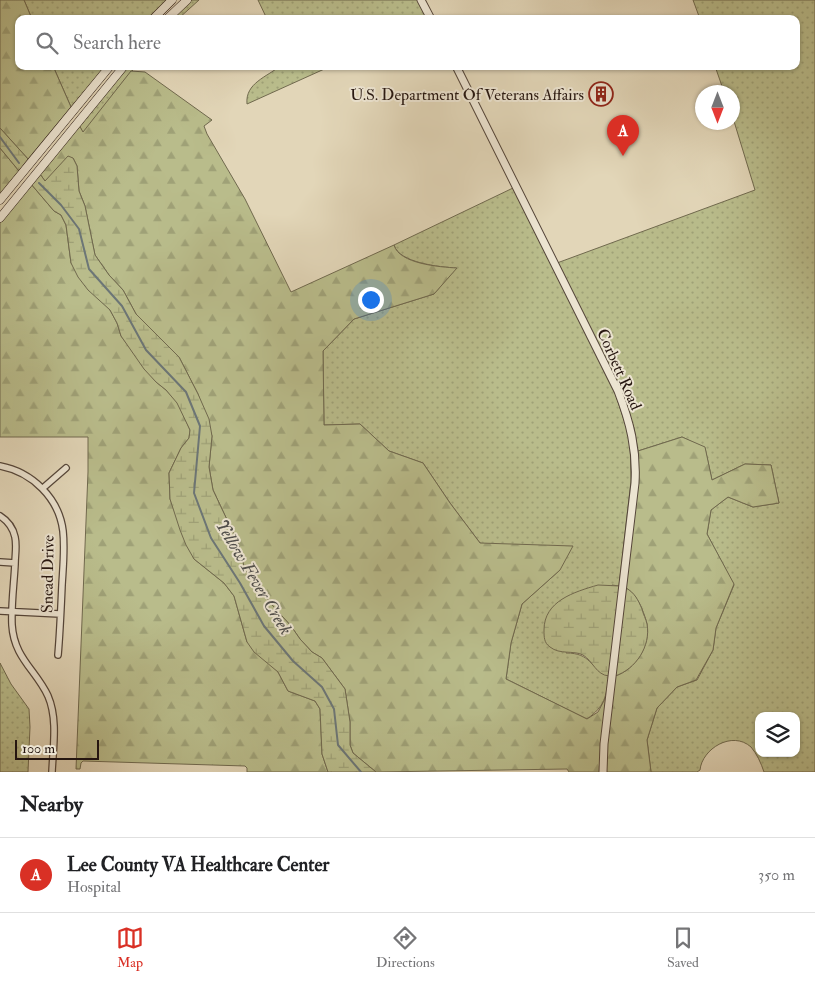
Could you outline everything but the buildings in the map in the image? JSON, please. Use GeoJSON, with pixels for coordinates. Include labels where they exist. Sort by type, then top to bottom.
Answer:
{"type":"FeatureCollection","features":[{"type":"Feature","properties":{"kind":"main road"},"geometry":{"type":"LineString","coordinates":[[157,15],[172,0]]}},
{"type":"Feature","properties":{"kind":"main road"},"geometry":{"type":"LineString","coordinates":[[171,15],[187,0]]}},
{"type":"Feature","properties":{"kind":"main road"},"geometry":{"type":"LineString","coordinates":[[0,200],[107,70]]}},
{"type":"Feature","properties":{"kind":"main road"},"geometry":{"type":"LineString","coordinates":[[0,218],[118,70]]}},
{"type":"Feature","properties":{"kind":"street"},"geometry":{"type":"LineString","coordinates":[[421,0],[429,15]]}},
{"type":"Feature","properties":{"kind":"street","name":"Corbett Road"},"geometry":{"type":"LineString","coordinates":[[458,70],[618,391],[633,437],[636,460],[635,483],[608,709],[603,772]]}},
{"type":"Feature","properties":{"kind":"street","name":"Snead Drive"},"geometry":{"type":"LineString","coordinates":[[0,466],[17,471],[43,488],[54,505],[63,530],[58,655]]}},
{"type":"Feature","properties":{"kind":"street"},"geometry":{"type":"LineString","coordinates":[[43,488],[66,468]]}},
{"type":"Feature","properties":{"kind":"street"},"geometry":{"type":"LineString","coordinates":[[0,516],[8,523],[15,536],[12,612],[13,630],[18,650],[24,663],[45,690],[52,710],[54,724],[52,772]]}},
{"type":"Feature","properties":{"kind":"street"},"geometry":{"type":"LineString","coordinates":[[0,562],[15,563]]}},
{"type":"Feature","properties":{"kind":"street"},"geometry":{"type":"LineString","coordinates":[[0,611],[60,614]]}},
{"type":"Feature","properties":{"kind":"green space"},"geometry":{"type":"Polygon","coordinates":[[[0,0],[24,0],[30,15],[15,15],[15,70],[55,70],[71,107],[28,159],[0,128],[0,0]]]}},
{"type":"Feature","properties":{"kind":"green space"},"geometry":{"type":"Polygon","coordinates":[[[24,0],[168,0],[153,15],[30,15],[24,0]]]}},
{"type":"Feature","properties":{"kind":"green space"},"geometry":{"type":"Polygon","coordinates":[[[192,0],[199,0],[182,15],[176,15],[192,0]]]}},
{"type":"Feature","properties":{"kind":"green space"},"geometry":{"type":"Polygon","coordinates":[[[258,0],[418,0],[426,15],[265,15],[258,0]]]}},
{"type":"Feature","properties":{"kind":"green space"},"geometry":{"type":"Polygon","coordinates":[[[693,0],[815,0],[815,772],[764,772],[758,757],[800,757],[800,712],[755,712],[755,753],[751,747],[743,742],[727,741],[719,744],[706,755],[700,770],[697,772],[651,772],[647,740],[657,708],[677,687],[697,680],[713,650],[716,628],[734,585],[707,534],[711,510],[728,497],[753,507],[779,503],[771,465],[745,464],[712,480],[705,448],[682,437],[638,451],[634,428],[628,410],[557,263],[755,190],[737,130],[740,130],[740,85],[722,85],[716,70],[800,70],[800,15],[699,15],[693,0]]]}},
{"type":"Feature","properties":{"kind":"green space"},"geometry":{"type":"Polygon","coordinates":[[[55,70],[103,70],[71,107],[55,70]]]}},
{"type":"Feature","properties":{"kind":"green space"},"geometry":{"type":"Polygon","coordinates":[[[125,70],[133,70],[83,133],[79,125],[125,70]]]}},
{"type":"Feature","properties":{"kind":"green space"},"geometry":{"type":"Polygon","coordinates":[[[274,70],[322,70],[247,104],[249,91],[258,81],[274,70]]]}},
{"type":"Feature","properties":{"kind":"green space"},"geometry":{"type":"Polygon","coordinates":[[[131,71],[145,72],[212,120],[204,126],[207,134],[245,199],[291,292],[394,245],[397,251],[412,260],[431,265],[457,268],[434,294],[354,319],[323,351],[324,425],[360,424],[389,451],[423,463],[480,543],[573,546],[560,570],[522,604],[511,643],[506,679],[587,719],[598,712],[606,697],[600,772],[569,772],[567,769],[376,772],[353,753],[350,745],[350,722],[345,689],[322,658],[312,652],[300,639],[245,570],[238,543],[213,490],[209,467],[212,436],[198,394],[179,357],[136,314],[123,290],[109,275],[95,255],[85,206],[79,191],[77,166],[73,158],[45,181],[40,174],[79,125],[83,132],[131,71]]]}},
{"type":"Feature","properties":{"kind":"green space"},"geometry":{"type":"Polygon","coordinates":[[[0,128],[28,159],[19,171],[0,148],[0,128]]]}},
{"type":"Feature","properties":{"kind":"green space"},"geometry":{"type":"Polygon","coordinates":[[[0,148],[19,171],[0,195],[0,148]]]}},
{"type":"Feature","properties":{"kind":"green space"},"geometry":{"type":"Polygon","coordinates":[[[68,156],[73,158],[77,166],[79,191],[85,206],[95,255],[109,275],[123,290],[136,314],[179,357],[209,419],[212,436],[209,467],[213,490],[238,543],[245,570],[300,639],[312,652],[322,658],[345,689],[350,722],[350,745],[353,753],[376,772],[328,772],[322,754],[320,709],[315,701],[288,691],[278,672],[254,652],[247,642],[234,596],[224,583],[194,559],[186,545],[170,499],[169,473],[181,448],[189,438],[190,430],[177,403],[144,369],[121,336],[110,310],[88,290],[78,277],[71,263],[66,225],[61,215],[54,211],[31,184],[40,174],[45,181],[68,156]]]}},
{"type":"Feature","properties":{"kind":"green space"},"geometry":{"type":"Polygon","coordinates":[[[31,184],[54,211],[61,215],[66,225],[71,263],[110,310],[121,336],[156,382],[178,403],[190,430],[189,438],[181,448],[169,473],[170,499],[194,559],[224,583],[234,596],[247,642],[278,672],[288,691],[315,701],[320,709],[322,754],[328,772],[247,772],[245,766],[83,761],[80,769],[76,769],[88,437],[0,437],[0,223],[31,184]]]}},
{"type":"Feature","properties":{"kind":"green space"},"geometry":{"type":"Polygon","coordinates":[[[513,188],[615,393],[630,438],[631,481],[619,586],[612,585],[566,653],[581,655],[602,673],[609,676],[604,700],[598,710],[587,719],[506,679],[511,643],[522,604],[560,570],[480,543],[423,463],[389,451],[360,424],[324,425],[323,351],[354,319],[434,294],[456,268],[431,265],[412,260],[397,251],[394,245],[513,188]]]}},
{"type":"Feature","properties":{"kind":"green space"},"geometry":{"type":"Polygon","coordinates":[[[682,437],[705,447],[712,480],[745,464],[771,465],[779,503],[753,507],[728,497],[711,510],[707,534],[734,584],[716,628],[713,650],[696,680],[677,687],[657,708],[647,740],[651,772],[606,772],[607,744],[615,676],[629,668],[640,656],[648,632],[646,620],[634,594],[626,588],[638,484],[638,451],[682,437]]]}},
{"type":"Feature","properties":{"kind":"green space"},"geometry":{"type":"Polygon","coordinates":[[[598,585],[620,586],[609,676],[601,673],[583,655],[562,652],[550,647],[544,637],[545,620],[555,605],[570,595],[598,585]]]}},
{"type":"Feature","properties":{"kind":"green space"},"geometry":{"type":"Polygon","coordinates":[[[626,588],[634,594],[642,609],[647,624],[647,640],[640,656],[635,662],[623,673],[615,676],[626,588]]]}},
{"type":"Feature","properties":{"kind":"green space"},"geometry":{"type":"Polygon","coordinates":[[[0,663],[11,684],[29,709],[28,772],[0,772],[0,663]]]}},
{"type":"Feature","properties":{"kind":"waterway","name":"Yellow Fever Creek"},"geometry":{"type":"LineString","coordinates":[[0,137],[19,163]]}},
{"type":"Feature","properties":{"kind":"waterway","name":"Yellow Fever Creek"},"geometry":{"type":"LineString","coordinates":[[39,183],[61,205],[79,229],[89,269],[122,306],[146,350],[186,392],[200,426],[194,493],[211,538],[240,583],[264,626],[293,661],[322,687],[334,709],[338,745],[361,772]]}},
{"type":"Feature","properties":{"kind":"place","name":"U.S. Department Of Veterans Affairs"},"geometry":{"type":"Point","coordinates":[601,94]}},
{"type":"Feature","properties":{"kind":"place","name":"Lee County VA Healthcare Center"},"geometry":{"type":"Point","coordinates":[623,156]}}]}
